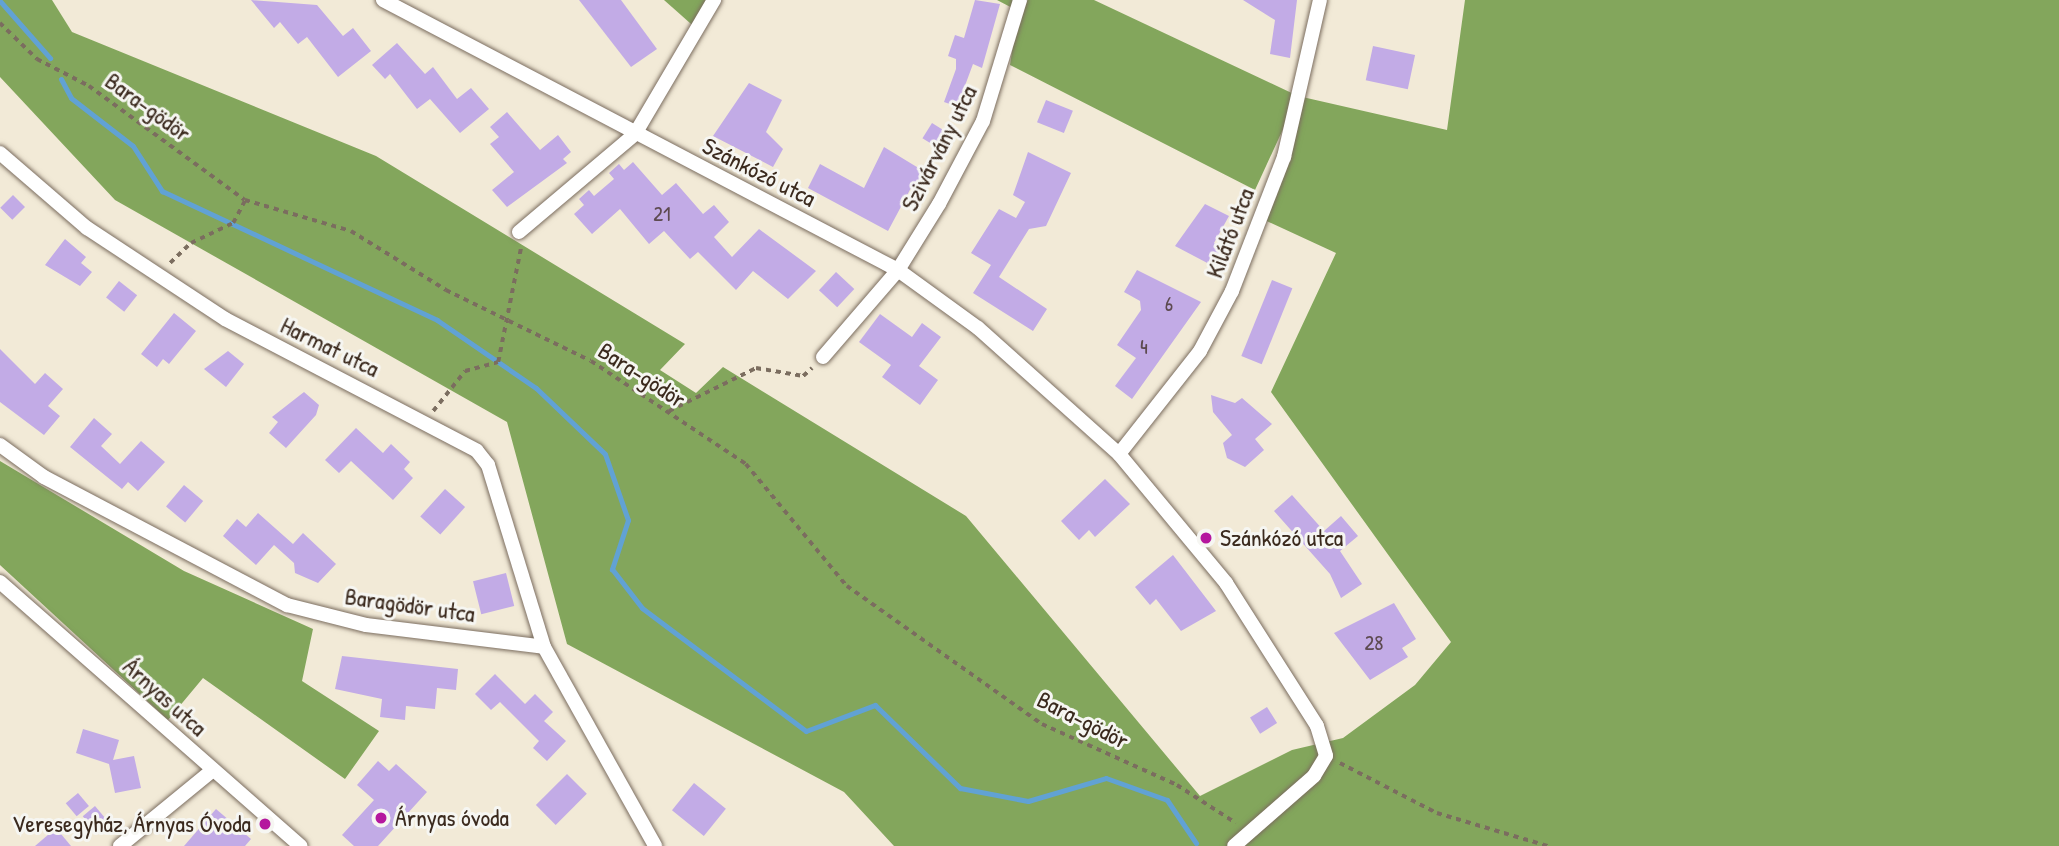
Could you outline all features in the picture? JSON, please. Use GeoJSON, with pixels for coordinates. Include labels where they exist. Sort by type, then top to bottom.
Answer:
{"type":"FeatureCollection","features":[{"type":"Feature","properties":{"kind":"street","name":"Szánkózó utca"},"geometry":{"type":"LineString","coordinates":[[383,0],[898,270],[978,328],[1119,454],[1226,583],[1317,726],[1326,756]]}},
{"type":"Feature","properties":{"kind":"street"},"geometry":{"type":"LineString","coordinates":[[519,232],[635,134],[714,0]]}},
{"type":"Feature","properties":{"kind":"street","name":"Szivárvány utca"},"geometry":{"type":"LineString","coordinates":[[898,270],[983,121],[1020,0]]}},
{"type":"Feature","properties":{"kind":"street","name":"Kilátó utca"},"geometry":{"type":"LineString","coordinates":[[1119,454],[1200,351],[1232,291],[1284,157],[1320,0]]}},
{"type":"Feature","properties":{"kind":"street","name":"Harmat utca"},"geometry":{"type":"LineString","coordinates":[[0,153],[87,228],[158,275],[309,365],[426,422],[477,451],[488,466],[544,647]]}},
{"type":"Feature","properties":{"kind":"street"},"geometry":{"type":"LineString","coordinates":[[823,356],[898,270]]}},
{"type":"Feature","properties":{"kind":"street","name":"Baragödör utca"},"geometry":{"type":"LineString","coordinates":[[0,445],[44,477],[287,605],[366,625],[544,647]]}},
{"type":"Feature","properties":{"kind":"street","name":"Árnyas utca"},"geometry":{"type":"LineString","coordinates":[[0,582],[301,846]]}},
{"type":"Feature","properties":{"kind":"street"},"geometry":{"type":"LineString","coordinates":[[544,647],[655,846]]}},
{"type":"Feature","properties":{"kind":"street"},"geometry":{"type":"LineString","coordinates":[[1234,846],[1314,776],[1326,756]]}},
{"type":"Feature","properties":{"kind":"street"},"geometry":{"type":"LineString","coordinates":[[121,846],[213,770]]}},
{"type":"Feature","properties":{"kind":"path","name":"Bara-gödör"},"geometry":{"type":"LineString","coordinates":[[0,23],[37,59],[89,86],[245,200],[351,231],[510,321],[591,361],[746,464],[847,586],[1042,724],[1226,813]]}},
{"type":"Feature","properties":{"kind":"path"},"geometry":{"type":"LineString","coordinates":[[158,275],[191,243],[233,223],[245,200]]}},
{"type":"Feature","properties":{"kind":"path"},"geometry":{"type":"LineString","coordinates":[[426,422],[449,383],[465,371],[498,362],[510,321],[509,300],[522,258],[519,232]]}},
{"type":"Feature","properties":{"kind":"path"},"geometry":{"type":"LineString","coordinates":[[668,412],[756,368],[803,376],[823,356]]}},
{"type":"Feature","properties":{"kind":"path"},"geometry":{"type":"LineString","coordinates":[[1326,756],[1437,813],[1548,846]]}},
{"type":"Feature","properties":{"kind":"green space"},"geometry":{"type":"Polygon","coordinates":[[[0,0],[52,0],[72,32],[376,156],[685,344],[660,370],[696,393],[723,367],[966,516],[1200,796],[1292,750],[1343,738],[1415,685],[1451,642],[1271,392],[1336,253],[1260,218],[1296,101],[1255,190],[1010,65],[1018,11],[997,0],[1094,0],[1298,96],[1447,130],[1465,0],[2059,0],[2059,846],[894,846],[844,792],[567,644],[507,422],[115,200],[0,77],[0,0]]]}},
{"type":"Feature","properties":{"kind":"green space"},"geometry":{"type":"Polygon","coordinates":[[[664,0],[714,0],[699,31],[664,0]]]}},
{"type":"Feature","properties":{"kind":"green space"},"geometry":{"type":"Polygon","coordinates":[[[0,461],[184,571],[313,629],[302,681],[379,731],[345,779],[203,678],[168,720],[0,565],[0,461]]]}},
{"type":"Feature","properties":{"kind":"building"},"geometry":{"type":"Polygon","coordinates":[[[251,0],[317,5],[343,36],[353,28],[371,51],[338,77],[307,37],[298,44],[280,22],[274,28],[251,0]]]}},
{"type":"Feature","properties":{"kind":"building"},"geometry":{"type":"Polygon","coordinates":[[[579,0],[621,0],[657,49],[631,67],[579,0]]]}},
{"type":"Feature","properties":{"kind":"building"},"geometry":{"type":"Polygon","coordinates":[[[975,0],[1000,4],[982,68],[973,64],[963,91],[969,93],[964,109],[944,102],[956,69],[956,59],[948,56],[955,35],[964,38],[975,0]]]}},
{"type":"Feature","properties":{"kind":"building"},"geometry":{"type":"Polygon","coordinates":[[[1243,0],[1297,0],[1290,58],[1270,54],[1275,20],[1243,0]]]}},
{"type":"Feature","properties":{"kind":"building"},"geometry":{"type":"Polygon","coordinates":[[[397,43],[425,74],[433,67],[457,99],[471,88],[489,109],[460,133],[430,99],[417,109],[390,74],[385,79],[372,65],[397,43]]]}},
{"type":"Feature","properties":{"kind":"building"},"geometry":{"type":"Polygon","coordinates":[[[1373,46],[1415,55],[1408,89],[1366,80],[1373,46]]]}},
{"type":"Feature","properties":{"kind":"building"},"geometry":{"type":"Polygon","coordinates":[[[749,83],[782,100],[766,132],[783,149],[773,167],[713,136],[749,83]]]}},
{"type":"Feature","properties":{"kind":"building"},"geometry":{"type":"Polygon","coordinates":[[[1046,100],[1073,111],[1064,133],[1037,122],[1046,100]]]}},
{"type":"Feature","properties":{"kind":"building"},"geometry":{"type":"Polygon","coordinates":[[[507,112],[540,150],[558,135],[571,152],[563,159],[567,163],[507,207],[492,190],[514,172],[490,144],[499,137],[490,127],[507,112]]]}},
{"type":"Feature","properties":{"kind":"building"},"geometry":{"type":"Polygon","coordinates":[[[932,123],[954,137],[945,152],[922,138],[932,123]]]}},
{"type":"Feature","properties":{"kind":"building"},"geometry":{"type":"Polygon","coordinates":[[[884,147],[930,175],[922,191],[912,186],[888,231],[808,188],[820,164],[864,188],[884,147]]]}},
{"type":"Feature","properties":{"kind":"building"},"geometry":{"type":"Polygon","coordinates":[[[1028,152],[1071,173],[1046,226],[1029,229],[999,277],[1047,309],[1033,331],[973,293],[991,265],[971,253],[999,209],[1016,218],[1025,202],[1013,195],[1028,152]]]}},
{"type":"Feature","properties":{"kind":"building"},"geometry":{"type":"Polygon","coordinates":[[[633,162],[662,195],[676,183],[703,214],[714,205],[729,222],[714,237],[732,257],[759,229],[816,271],[788,299],[753,271],[736,290],[698,252],[690,259],[664,231],[649,244],[620,209],[592,234],[574,214],[584,205],[579,199],[589,190],[594,196],[614,179],[609,173],[619,164],[624,170],[633,162]]]}},
{"type":"Feature","properties":{"kind":"building"},"geometry":{"type":"Polygon","coordinates":[[[13,195],[25,207],[12,220],[0,208],[13,195]]]}},
{"type":"Feature","properties":{"kind":"building"},"geometry":{"type":"Polygon","coordinates":[[[1205,204],[1229,216],[1214,243],[1223,247],[1213,266],[1175,246],[1205,204]]]}},
{"type":"Feature","properties":{"kind":"building"},"geometry":{"type":"Polygon","coordinates":[[[65,239],[86,257],[81,263],[92,272],[80,286],[45,265],[65,239]]]}},
{"type":"Feature","properties":{"kind":"building"},"geometry":{"type":"Polygon","coordinates":[[[1137,270],[1201,302],[1132,399],[1115,386],[1136,358],[1117,345],[1141,310],[1140,301],[1124,292],[1137,270]]]}},
{"type":"Feature","properties":{"kind":"building"},"geometry":{"type":"Polygon","coordinates":[[[836,272],[854,289],[837,307],[819,290],[836,272]]]}},
{"type":"Feature","properties":{"kind":"building"},"geometry":{"type":"Polygon","coordinates":[[[1272,280],[1292,288],[1262,364],[1241,356],[1272,280]]]}},
{"type":"Feature","properties":{"kind":"building"},"geometry":{"type":"Polygon","coordinates":[[[119,281],[137,295],[124,312],[106,298],[119,281]]]}},
{"type":"Feature","properties":{"kind":"building"},"geometry":{"type":"Polygon","coordinates":[[[174,313],[196,331],[169,364],[163,359],[157,367],[141,354],[174,313]]]}},
{"type":"Feature","properties":{"kind":"building"},"geometry":{"type":"Polygon","coordinates":[[[880,314],[912,337],[922,323],[941,337],[919,366],[938,380],[920,405],[882,377],[891,365],[859,342],[880,314]]]}},
{"type":"Feature","properties":{"kind":"building"},"geometry":{"type":"Polygon","coordinates":[[[0,349],[35,384],[45,373],[63,389],[48,406],[60,416],[44,435],[0,402],[0,349]]]}},
{"type":"Feature","properties":{"kind":"building"},"geometry":{"type":"Polygon","coordinates":[[[228,351],[244,364],[226,387],[204,369],[228,351]]]}},
{"type":"Feature","properties":{"kind":"building"},"geometry":{"type":"Polygon","coordinates":[[[304,392],[319,405],[316,415],[286,448],[269,433],[278,422],[272,417],[304,392]]]}},
{"type":"Feature","properties":{"kind":"building"},"geometry":{"type":"Polygon","coordinates":[[[1211,395],[1235,403],[1242,398],[1272,424],[1255,439],[1264,450],[1245,467],[1227,458],[1223,443],[1232,435],[1213,412],[1211,395]]]}},
{"type":"Feature","properties":{"kind":"building"},"geometry":{"type":"Polygon","coordinates":[[[94,418],[112,434],[101,446],[120,464],[141,441],[165,462],[138,491],[128,482],[122,489],[70,447],[94,418]]]}},
{"type":"Feature","properties":{"kind":"building"},"geometry":{"type":"Polygon","coordinates":[[[356,428],[383,453],[391,444],[410,462],[404,469],[413,478],[393,500],[351,461],[339,473],[325,460],[356,428]]]}},
{"type":"Feature","properties":{"kind":"building"},"geometry":{"type":"Polygon","coordinates":[[[1105,479],[1130,504],[1095,537],[1089,530],[1079,540],[1061,521],[1105,479]]]}},
{"type":"Feature","properties":{"kind":"building"},"geometry":{"type":"Polygon","coordinates":[[[184,485],[203,501],[185,523],[166,506],[184,485]]]}},
{"type":"Feature","properties":{"kind":"building"},"geometry":{"type":"Polygon","coordinates":[[[445,489],[465,507],[440,535],[420,516],[445,489]]]}},
{"type":"Feature","properties":{"kind":"building"},"geometry":{"type":"Polygon","coordinates":[[[1292,495],[1324,531],[1341,516],[1358,536],[1340,551],[1362,584],[1341,598],[1330,574],[1274,511],[1292,495]]]}},
{"type":"Feature","properties":{"kind":"building"},"geometry":{"type":"Polygon","coordinates":[[[258,513],[293,544],[303,533],[336,564],[318,583],[295,573],[294,563],[274,545],[256,565],[223,536],[237,519],[246,527],[258,513]]]}},
{"type":"Feature","properties":{"kind":"building"},"geometry":{"type":"Polygon","coordinates":[[[1173,555],[1216,611],[1181,631],[1156,599],[1150,605],[1135,587],[1173,555]]]}},
{"type":"Feature","properties":{"kind":"building"},"geometry":{"type":"Polygon","coordinates":[[[506,573],[514,606],[481,614],[473,581],[506,573]]]}},
{"type":"Feature","properties":{"kind":"building"},"geometry":{"type":"Polygon","coordinates":[[[1394,603],[1416,639],[1402,648],[1408,657],[1370,680],[1334,633],[1394,603]]]}},
{"type":"Feature","properties":{"kind":"building"},"geometry":{"type":"Polygon","coordinates":[[[342,656],[458,669],[456,690],[437,688],[435,709],[406,706],[405,720],[380,717],[382,699],[335,689],[342,656]]]}},
{"type":"Feature","properties":{"kind":"building"},"geometry":{"type":"Polygon","coordinates":[[[495,674],[525,704],[535,694],[553,712],[544,721],[566,741],[547,761],[533,748],[539,741],[500,702],[491,710],[475,694],[495,674]]]}},
{"type":"Feature","properties":{"kind":"building"},"geometry":{"type":"Polygon","coordinates":[[[1267,707],[1277,723],[1260,734],[1250,718],[1267,707]]]}},
{"type":"Feature","properties":{"kind":"building"},"geometry":{"type":"Polygon","coordinates":[[[83,729],[119,740],[113,760],[134,756],[141,788],[115,793],[109,764],[76,753],[83,729]]]}},
{"type":"Feature","properties":{"kind":"building","name":"Árnyas óvoda"},"geometry":{"type":"Polygon","coordinates":[[[378,761],[389,771],[396,764],[427,792],[378,846],[354,846],[342,835],[374,800],[357,785],[378,761]]]}},
{"type":"Feature","properties":{"kind":"building"},"geometry":{"type":"Polygon","coordinates":[[[567,774],[587,794],[556,825],[536,805],[567,774]]]}},
{"type":"Feature","properties":{"kind":"building"},"geometry":{"type":"Polygon","coordinates":[[[694,783],[726,809],[704,836],[672,810],[694,783]]]}},
{"type":"Feature","properties":{"kind":"building"},"geometry":{"type":"Polygon","coordinates":[[[78,793],[89,806],[77,816],[66,803],[78,793]]]}},
{"type":"Feature","properties":{"kind":"building"},"geometry":{"type":"Polygon","coordinates":[[[95,806],[106,819],[94,829],[83,816],[95,806]]]}},
{"type":"Feature","properties":{"kind":"building"},"geometry":{"type":"Polygon","coordinates":[[[216,809],[251,839],[245,846],[184,846],[216,809]]]}},
{"type":"Feature","properties":{"kind":"building"},"geometry":{"type":"Polygon","coordinates":[[[56,828],[71,846],[35,846],[56,828]]]}},
{"type":"Feature","properties":{"kind":"waterway"},"geometry":{"type":"LineString","coordinates":[[0,1],[50,58]]}},
{"type":"Feature","properties":{"kind":"waterway"},"geometry":{"type":"LineString","coordinates":[[61,79],[71,98],[133,146],[162,191],[437,320],[536,388],[605,454],[628,520],[612,569],[642,608],[806,731],[875,705],[960,788],[1028,801],[1106,778],[1167,800],[1196,843]]}},
{"type":"Feature","properties":{"kind":"place","name":"Szánkózó utca"},"geometry":{"type":"Point","coordinates":[1206,538]}},
{"type":"Feature","properties":{"kind":"place","name":"Árnyas óvoda"},"geometry":{"type":"Point","coordinates":[381,818]}},
{"type":"Feature","properties":{"kind":"place","name":"Veresegyház, Árnyas Óvoda"},"geometry":{"type":"Point","coordinates":[265,824]}}]}
